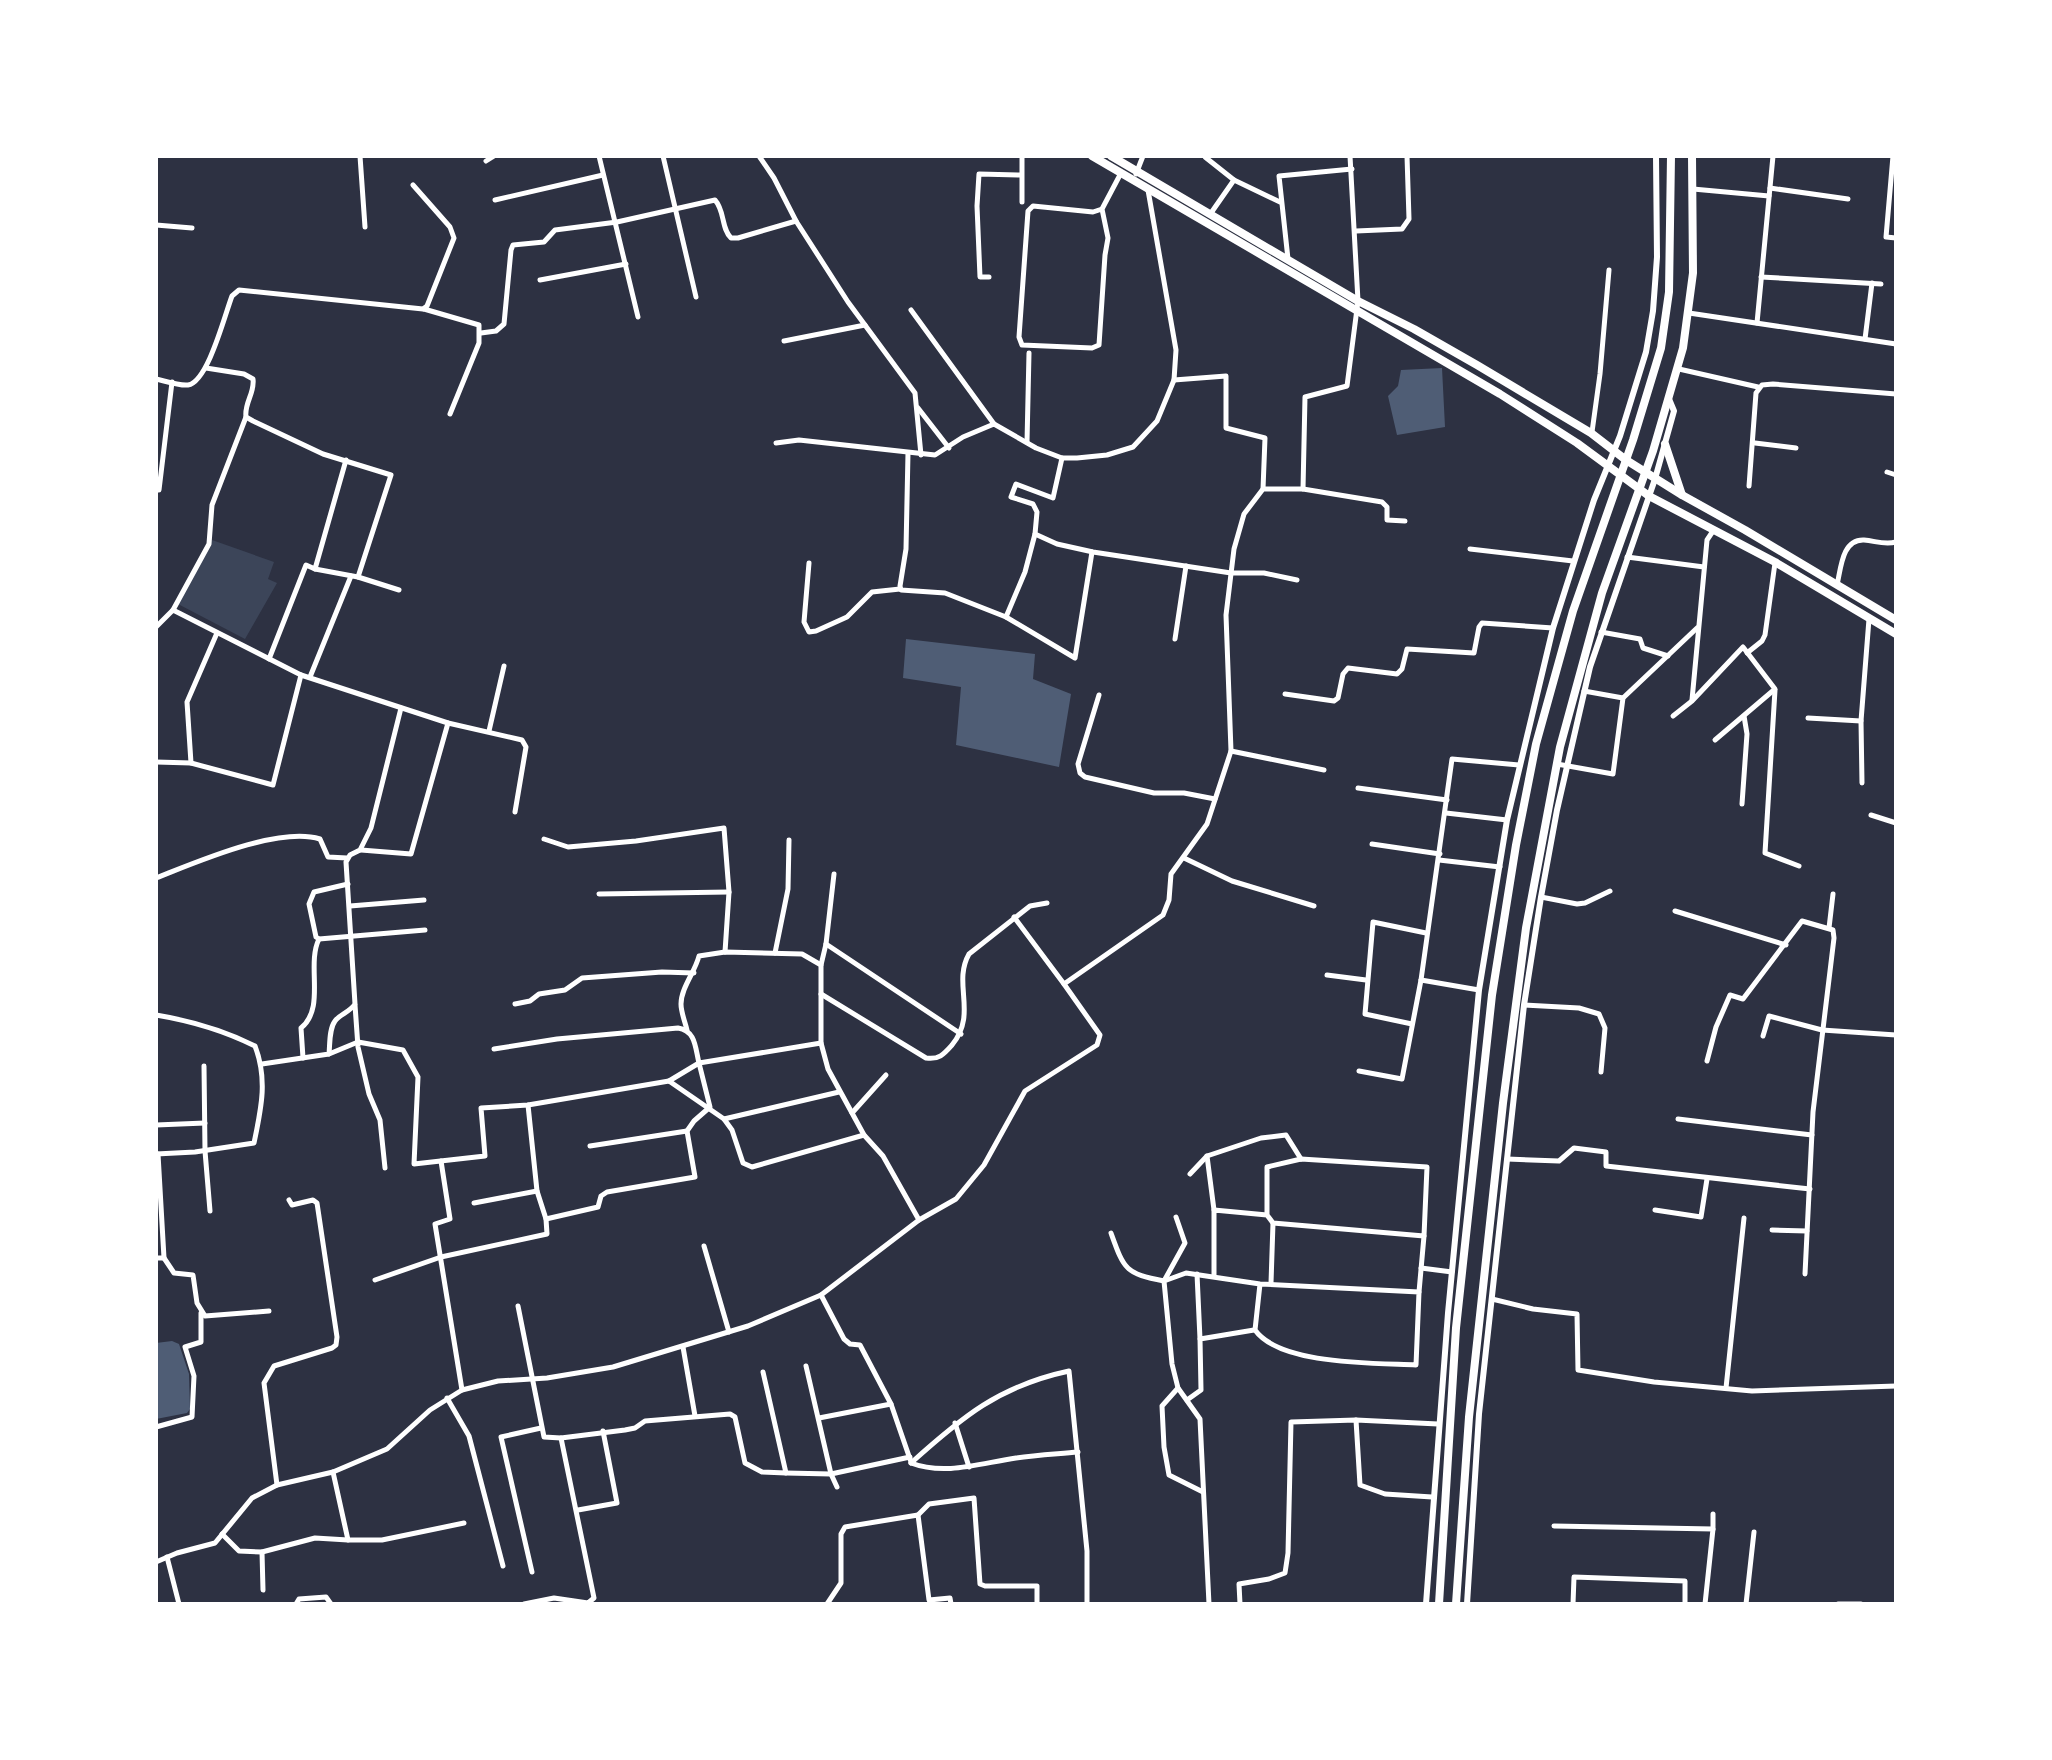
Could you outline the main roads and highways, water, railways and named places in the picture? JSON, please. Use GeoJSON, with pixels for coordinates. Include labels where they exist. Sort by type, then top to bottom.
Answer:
{"type":"FeatureCollection","features":[{"type":"Feature","properties":{"kind":"main road"},"geometry":{"type":"LineString","coordinates":[[1092,156],[1121,173],[1135,176],[1211,213],[1358,301],[1414,329],[1591,433],[1655,479],[1896,620]]}},
{"type":"Feature","properties":{"kind":"main road"},"geometry":{"type":"LineString","coordinates":[[1111,156],[1147,189],[1500,394],[1577,443],[1649,496],[1775,562],[1896,634]]}},
{"type":"Feature","properties":{"kind":"main road"},"geometry":{"type":"LineString","coordinates":[[1439,1604],[1456,1328],[1492,995],[1536,744],[1573,611],[1655,372],[1665,326],[1669,292],[1671,156]]}},
{"type":"Feature","properties":{"kind":"main road"},"geometry":{"type":"LineString","coordinates":[[1456,1604],[1469,1417],[1479,1371],[1531,928],[1557,764],[1602,593],[1679,369],[1693,273],[1692,156]]}},
{"type":"Feature","properties":{"kind":"main road"},"geometry":{"type":"LineString","coordinates":[[1665,444],[1682,495]]}}]}
